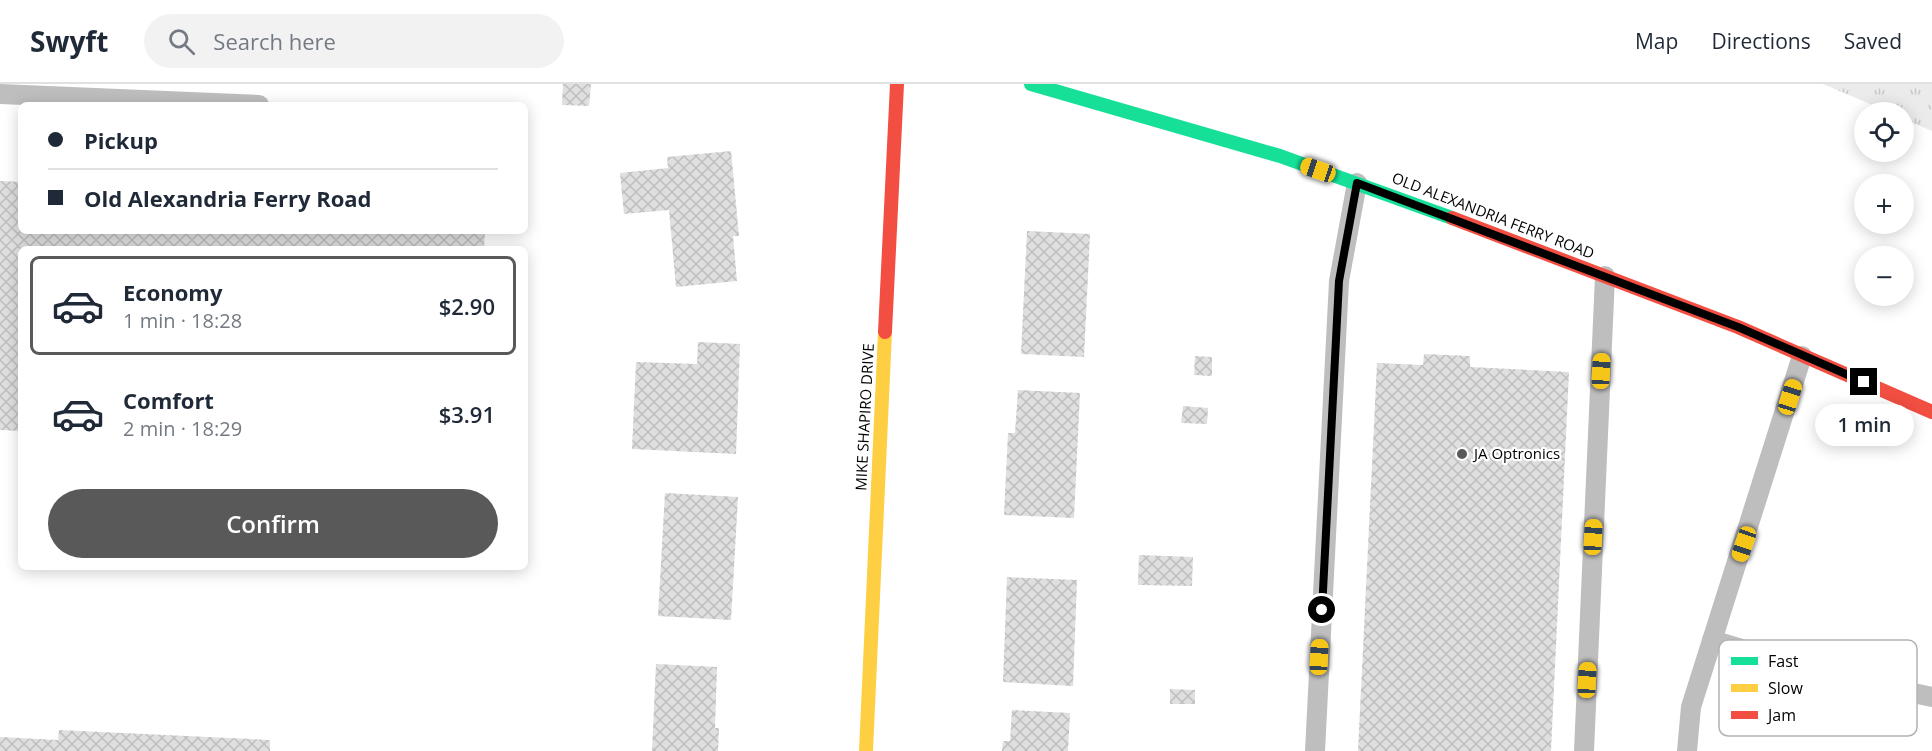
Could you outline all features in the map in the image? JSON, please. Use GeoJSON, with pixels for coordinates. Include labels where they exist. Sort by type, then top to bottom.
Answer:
{"type":"FeatureCollection","features":[{"type":"Feature","properties":{"kind":"main road","name":"MIKE SHAPIRO DRIVE"},"geometry":{"type":"LineString","coordinates":[[866,751],[897,84]]}},
{"type":"Feature","properties":{"kind":"main road","name":"OLD ALEXANDRIA FERRY ROAD"},"geometry":{"type":"LineString","coordinates":[[1031,84],[1280,156],[1357,183],[1738,327],[1932,412]]}},
{"type":"Feature","properties":{"kind":"lane"},"geometry":{"type":"LineString","coordinates":[[0,94],[188,102]]}},
{"type":"Feature","properties":{"kind":"lane"},"geometry":{"type":"LineString","coordinates":[[1315,751],[1339,281],[1357,183]]}},
{"type":"Feature","properties":{"kind":"lane"},"geometry":{"type":"LineString","coordinates":[[1584,751],[1605,276]]}},
{"type":"Feature","properties":{"kind":"lane"},"geometry":{"type":"LineString","coordinates":[[1687,751],[1691,707],[1802,356]]}},
{"type":"Feature","properties":{"kind":"lane"},"geometry":{"type":"LineString","coordinates":[[1712,640],[1719,642]]}},
{"type":"Feature","properties":{"kind":"lane"},"geometry":{"type":"LineString","coordinates":[[1917,694],[1932,697]]}},
{"type":"Feature","properties":{"kind":"green space"},"geometry":{"type":"Polygon","coordinates":[[[1823,84],[1932,84],[1932,131],[1914,123],[1914,102],[1865,102],[1823,84]]]}},
{"type":"Feature","properties":{"kind":"building"},"geometry":{"type":"Polygon","coordinates":[[[563,84],[591,84],[589,106],[562,105],[563,84]]]}},
{"type":"Feature","properties":{"kind":"building"},"geometry":{"type":"Polygon","coordinates":[[[731,151],[739,236],[733,236],[737,281],[676,287],[669,210],[624,214],[620,173],[668,168],[667,157],[731,151]]]}},
{"type":"Feature","properties":{"kind":"building"},"geometry":{"type":"Polygon","coordinates":[[[0,181],[18,182],[18,234],[485,234],[484,246],[18,246],[18,431],[0,430],[0,181]]]}},
{"type":"Feature","properties":{"kind":"building"},"geometry":{"type":"Polygon","coordinates":[[[1027,231],[1090,234],[1084,357],[1021,354],[1027,231]]]}},
{"type":"Feature","properties":{"kind":"building"},"geometry":{"type":"Polygon","coordinates":[[[698,342],[740,344],[736,454],[632,449],[636,362],[697,364],[698,342]]]}},
{"type":"Feature","properties":{"kind":"building"},"geometry":{"type":"Polygon","coordinates":[[[1424,354],[1470,356],[1470,367],[1569,372],[1551,751],[1358,751],[1377,363],[1423,365],[1424,354]]]}},
{"type":"Feature","properties":{"kind":"building"},"geometry":{"type":"Polygon","coordinates":[[[1195,356],[1212,357],[1212,376],[1194,375],[1195,356]]]}},
{"type":"Feature","properties":{"kind":"building"},"geometry":{"type":"Polygon","coordinates":[[[1018,390],[1080,393],[1074,518],[1004,515],[1008,433],[1015,433],[1018,390]]]}},
{"type":"Feature","properties":{"kind":"building"},"geometry":{"type":"Polygon","coordinates":[[[1183,406],[1208,408],[1207,424],[1181,423],[1183,406]]]}},
{"type":"Feature","properties":{"kind":"building"},"geometry":{"type":"Polygon","coordinates":[[[665,493],[738,497],[731,620],[658,616],[665,493]]]}},
{"type":"Feature","properties":{"kind":"building"},"geometry":{"type":"Polygon","coordinates":[[[1139,555],[1193,557],[1192,586],[1138,585],[1139,555]]]}},
{"type":"Feature","properties":{"kind":"building"},"geometry":{"type":"Polygon","coordinates":[[[1007,577],[1077,580],[1073,686],[1003,682],[1007,577]]]}},
{"type":"Feature","properties":{"kind":"building"},"geometry":{"type":"Polygon","coordinates":[[[656,664],[717,667],[715,728],[719,728],[718,751],[652,751],[656,664]]]}},
{"type":"Feature","properties":{"kind":"building"},"geometry":{"type":"Polygon","coordinates":[[[1170,689],[1195,690],[1195,704],[1170,704],[1170,689]]]}},
{"type":"Feature","properties":{"kind":"building"},"geometry":{"type":"Polygon","coordinates":[[[1012,710],[1070,713],[1068,751],[1002,751],[1003,741],[1010,741],[1012,710]]]}},
{"type":"Feature","properties":{"kind":"building"},"geometry":{"type":"Polygon","coordinates":[[[59,730],[270,740],[270,751],[0,751],[0,737],[58,740],[59,730]]]}},
{"type":"Feature","properties":{"kind":"traffic: fast"},"geometry":{"type":"LineString","coordinates":[[1031,84],[1280,156],[1452,218]]}},
{"type":"Feature","properties":{"kind":"traffic: slow"},"geometry":{"type":"LineString","coordinates":[[866,751],[885,332]]}},
{"type":"Feature","properties":{"kind":"traffic: jam"},"geometry":{"type":"LineString","coordinates":[[885,332],[897,84]]}},
{"type":"Feature","properties":{"kind":"traffic: jam"},"geometry":{"type":"LineString","coordinates":[[1452,218],[1738,327],[1932,412]]}},
{"type":"Feature","properties":{"kind":"place","name":"JA Optronics"},"geometry":{"type":"Point","coordinates":[1462,454]}},
{"type":"Feature","properties":{"kind":"route"},"geometry":{"type":"LineString","coordinates":[[1322,610],[1339,281],[1357,183],[1738,327],[1864,382]]}}]}
